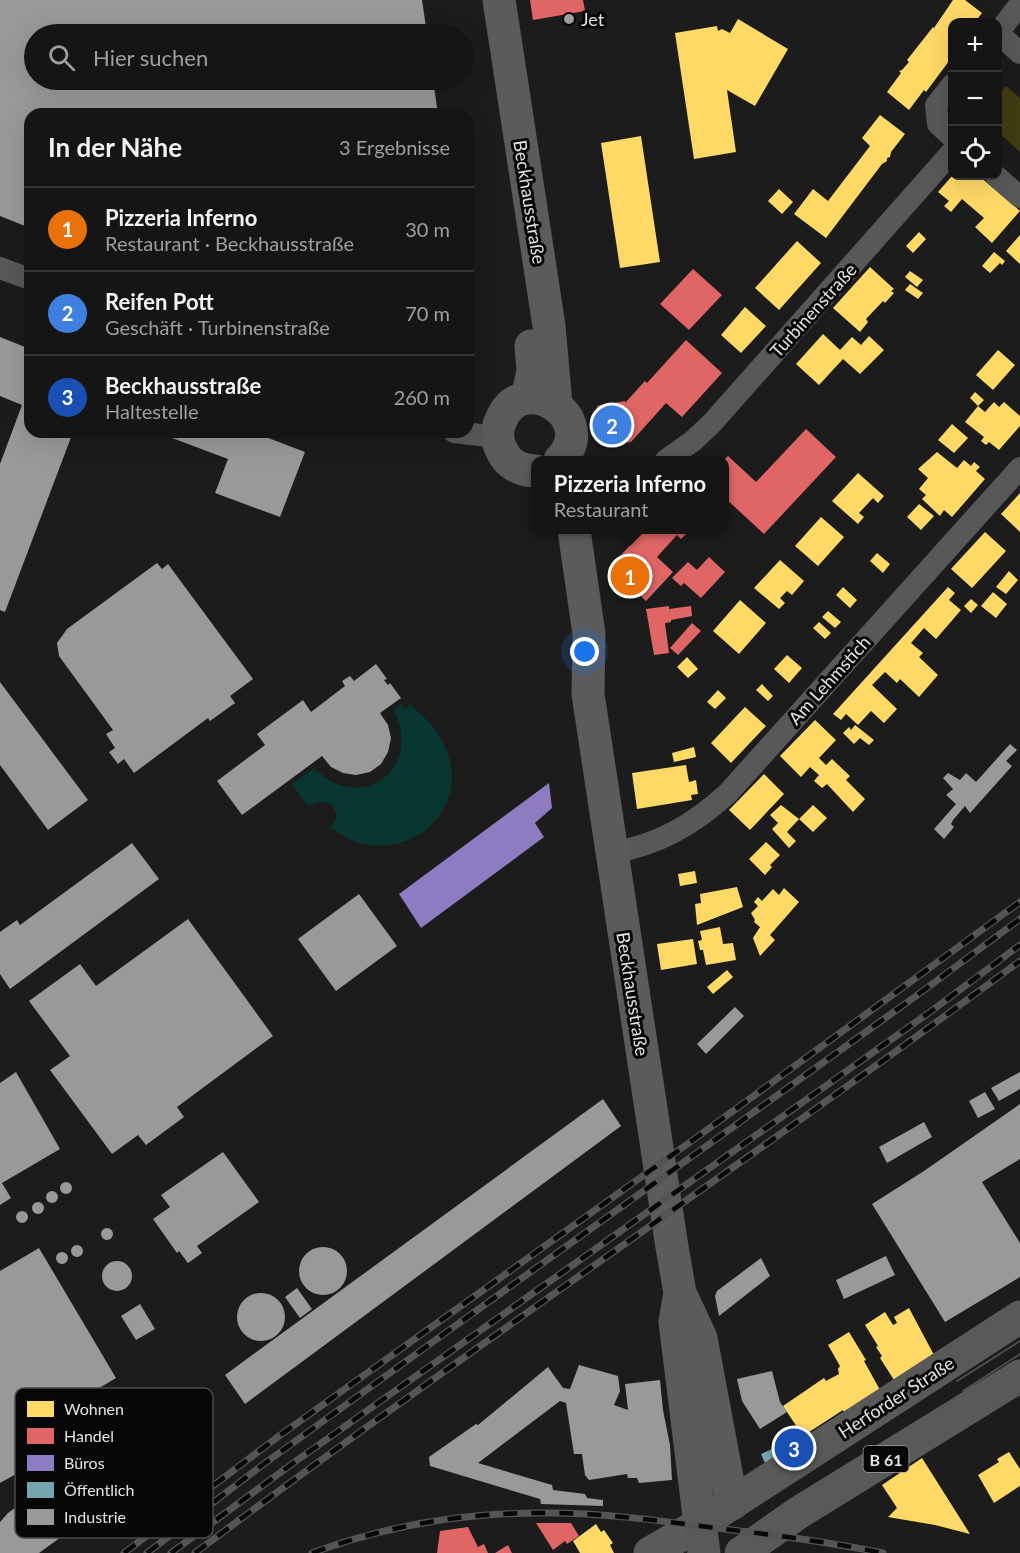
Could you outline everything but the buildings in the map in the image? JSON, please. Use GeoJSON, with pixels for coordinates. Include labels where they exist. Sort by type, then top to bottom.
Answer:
{"type":"FeatureCollection","features":[{"type":"Feature","properties":{"kind":"main road","name":"Beckhausstraße"},"geometry":{"type":"LineString","coordinates":[[477,0],[530,337],[533,371],[542,402]]}},
{"type":"Feature","properties":{"kind":"main road","name":"Beckhausstraße"},"geometry":{"type":"LineString","coordinates":[[499,0],[549,326],[542,402]]}},
{"type":"Feature","properties":{"kind":"main road"},"geometry":{"type":"LineString","coordinates":[[531,471],[516,467],[507,460],[497,437],[504,414],[516,403],[542,402],[568,419],[571,442],[564,456]]}},
{"type":"Feature","properties":{"kind":"main road","name":"Beckhausstraße"},"geometry":{"type":"LineString","coordinates":[[556,534],[570,637],[574,656],[588,694]]}},
{"type":"Feature","properties":{"kind":"main road","name":"Beckhausstraße"},"geometry":{"type":"LineString","coordinates":[[575,534],[589,634],[588,694],[680,1293],[701,1338],[741,1553]]}},
{"type":"Feature","properties":{"kind":"main road","name":"Beckhausstraße"},"geometry":{"type":"LineString","coordinates":[[680,1293],[675,1322],[702,1538]]}},
{"type":"Feature","properties":{"kind":"main road","name":"Herforder Straße"},"geometry":{"type":"LineString","coordinates":[[650,1553],[702,1538],[732,1504],[1020,1317]]}},
{"type":"Feature","properties":{"kind":"main road","name":"B 61"},"geometry":{"type":"LineString","coordinates":[[741,1553],[798,1513],[1020,1376]]}},
{"type":"Feature","properties":{"kind":"street"},"geometry":{"type":"LineString","coordinates":[[1002,28],[1020,4]]}},
{"type":"Feature","properties":{"kind":"street"},"geometry":{"type":"LineString","coordinates":[[1002,37],[1020,53]]}},
{"type":"Feature","properties":{"kind":"street"},"geometry":{"type":"LineString","coordinates":[[948,91],[936,105],[938,124],[948,133]]}},
{"type":"Feature","properties":{"kind":"street","name":"Turbinenstraße"},"geometry":{"type":"LineString","coordinates":[[672,456],[693,441],[712,423],[948,157]]}},
{"type":"Feature","properties":{"kind":"street"},"geometry":{"type":"LineString","coordinates":[[1001,180],[1020,197]]}},
{"type":"Feature","properties":{"kind":"street"},"geometry":{"type":"LineString","coordinates":[[0,268],[24,277]]}},
{"type":"Feature","properties":{"kind":"street"},"geometry":{"type":"LineString","coordinates":[[474,434],[497,437]]}},
{"type":"Feature","properties":{"kind":"street","name":"Am Lehmstich"},"geometry":{"type":"LineString","coordinates":[[612,853],[670,836],[728,793],[1020,468]]}},
{"type":"Feature","properties":{"kind":"shaded area"},"geometry":{"type":"Polygon","coordinates":[[[1006,86],[1020,98],[1020,152],[1002,136],[1002,90],[1006,86]]]}},
{"type":"Feature","properties":{"kind":"shaded area"},"geometry":{"type":"Polygon","coordinates":[[[400,704],[405,709],[410,704],[439,735],[452,773],[449,796],[438,817],[422,832],[401,842],[378,846],[354,841],[331,827],[337,818],[331,804],[318,802],[308,806],[292,784],[314,768],[332,782],[350,787],[367,786],[382,780],[394,768],[400,751],[401,732],[394,710],[400,704]]]}},
{"type":"Feature","properties":{"kind":"tram line"},"geometry":{"type":"LineString","coordinates":[[957,1381],[1020,1341]]}},
{"type":"Feature","properties":{"kind":"tram line"},"geometry":{"type":"LineString","coordinates":[[963,1391],[1020,1354]]}},
{"type":"Feature","properties":{"kind":"railway"},"geometry":{"type":"LineString","coordinates":[[213,1486],[1020,902]]}},
{"type":"Feature","properties":{"kind":"railway"},"geometry":{"type":"LineString","coordinates":[[213,1503],[1020,919]]}},
{"type":"Feature","properties":{"kind":"railway"},"geometry":{"type":"LineString","coordinates":[[213,1522],[930,1012],[1020,945]]}},
{"type":"Feature","properties":{"kind":"railway"},"geometry":{"type":"LineString","coordinates":[[195,1553],[400,1403],[918,1036],[1020,961]]}},
{"type":"Feature","properties":{"kind":"railway"},"geometry":{"type":"LineString","coordinates":[[312,1553],[370,1535],[429,1522],[519,1513],[569,1513],[668,1522],[796,1538],[883,1553]]}},
{"type":"Feature","properties":{"kind":"railway"},"geometry":{"type":"LineString","coordinates":[[124,1553],[144,1538]]}},
{"type":"Feature","properties":{"kind":"railway"},"geometry":{"type":"LineString","coordinates":[[147,1553],[167,1538]]}},
{"type":"Feature","properties":{"kind":"railway"},"geometry":{"type":"LineString","coordinates":[[171,1553],[191,1538]]}},
{"type":"Feature","properties":{"kind":"place","name":"Jet"},"geometry":{"type":"Point","coordinates":[569,19]}},
{"type":"Feature","properties":{"kind":"place","name":"Reifen Pott"},"geometry":{"type":"Point","coordinates":[612,425]}},
{"type":"Feature","properties":{"kind":"place","name":"Pizzeria Inferno"},"geometry":{"type":"Point","coordinates":[630,576]}},
{"type":"Feature","properties":{"kind":"place","name":"Beckhausstraße"},"geometry":{"type":"Point","coordinates":[794,1448]}}]}
